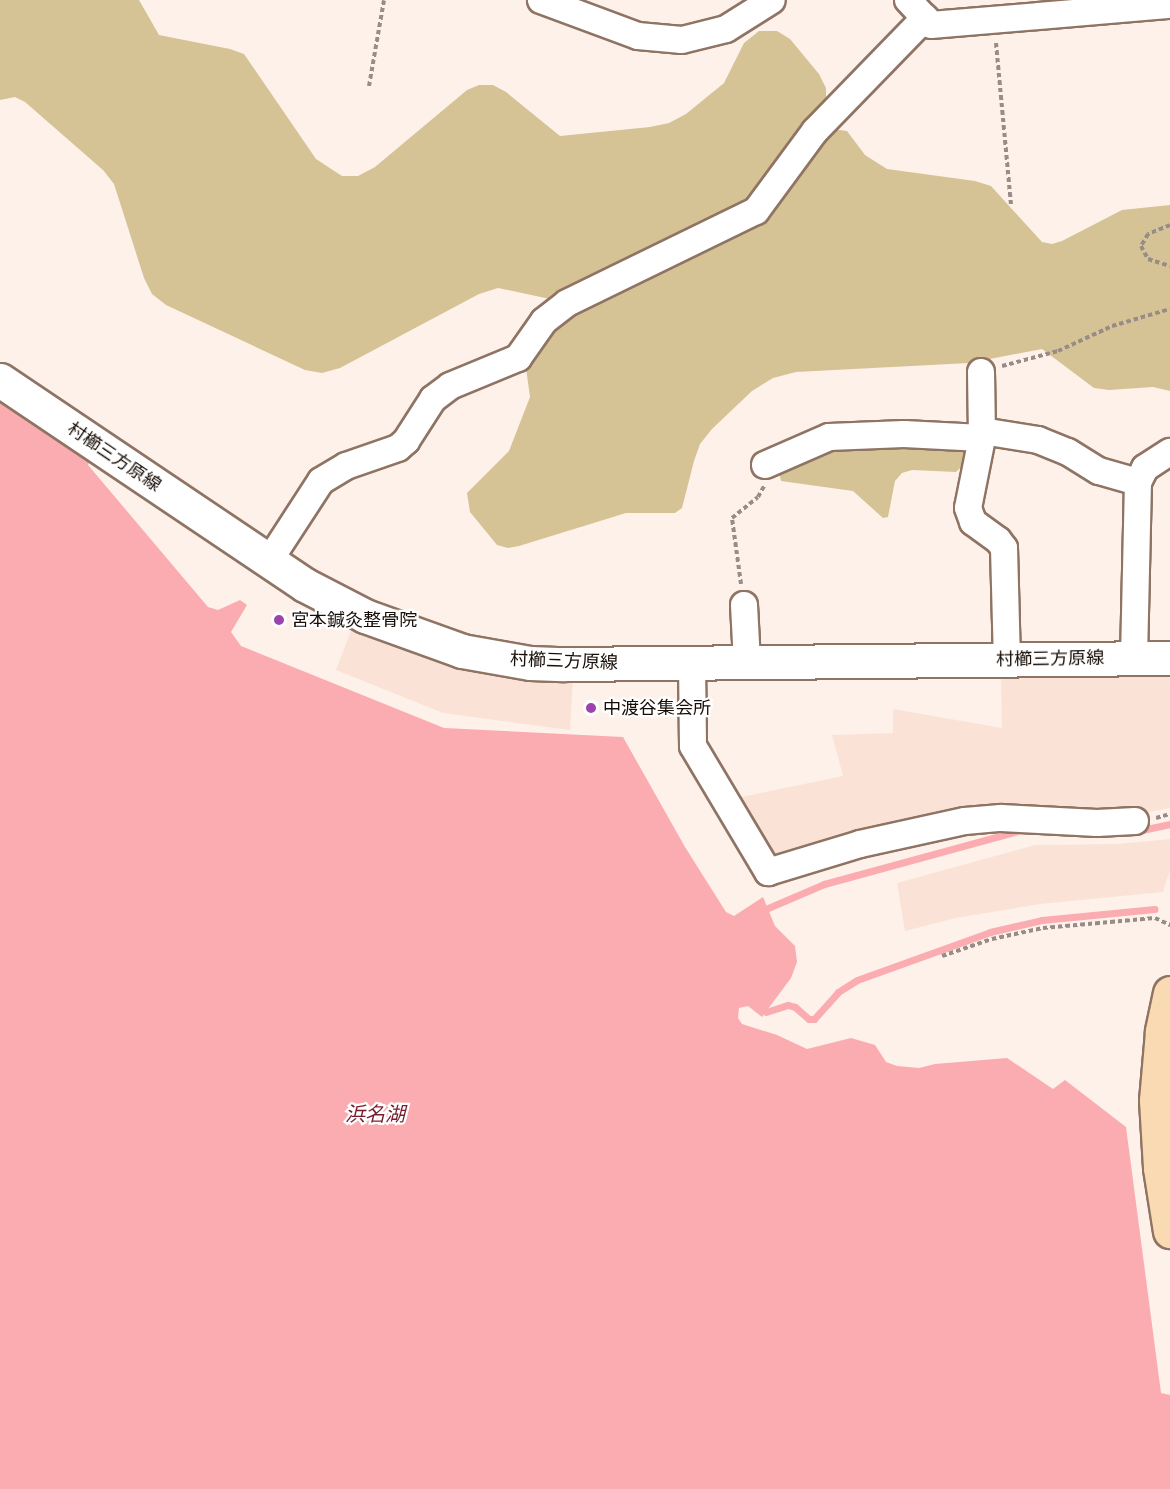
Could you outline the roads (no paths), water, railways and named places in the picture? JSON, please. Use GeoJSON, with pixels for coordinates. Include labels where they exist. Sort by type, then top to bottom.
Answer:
{"type":"FeatureCollection","features":[{"type":"Feature","properties":{"kind":"main road","name":"村櫛三方原線"},"geometry":{"type":"LineString","coordinates":[[0,380],[304,585],[365,616],[462,651],[530,663],[1170,658]]}},
{"type":"Feature","properties":{"kind":"main road"},"geometry":{"type":"LineString","coordinates":[[1170,993],[1162,1032],[1156,1100],[1160,1168],[1170,1231]]}},
{"type":"Feature","properties":{"kind":"street"},"geometry":{"type":"LineString","coordinates":[[541,0],[638,36],[671,40],[704,37],[726,29],[772,0]]}},
{"type":"Feature","properties":{"kind":"street"},"geometry":{"type":"LineString","coordinates":[[269,561],[321,481],[346,466],[398,448],[406,441],[433,399],[450,386],[518,358],[544,321],[567,303],[756,211],[815,131],[916,9],[931,25],[1170,5]]}},
{"type":"Feature","properties":{"kind":"street"},"geometry":{"type":"LineString","coordinates":[[981,372],[982,434],[968,508],[973,522],[998,540],[1004,548],[1007,659]]}},
{"type":"Feature","properties":{"kind":"street"},"geometry":{"type":"LineString","coordinates":[[765,465],[829,437],[982,434],[1038,440],[1068,452],[1099,471],[1137,482]]}},
{"type":"Feature","properties":{"kind":"street"},"geometry":{"type":"LineString","coordinates":[[1134,658],[1137,482],[1145,468],[1170,452]]}},
{"type":"Feature","properties":{"kind":"street"},"geometry":{"type":"LineString","coordinates":[[744,605],[747,662]]}},
{"type":"Feature","properties":{"kind":"street"},"geometry":{"type":"LineString","coordinates":[[692,663],[693,746],[768,872],[909,841],[983,819],[1097,823],[1135,821]]}},
{"type":"Feature","properties":{"kind":"water","name":"浜名湖"},"geometry":{"type":"Polygon","coordinates":[[[0,400],[90,460],[88,465],[208,607],[218,610],[240,600],[247,605],[231,632],[241,646],[444,728],[623,737],[685,847],[726,912],[734,916],[763,897],[775,926],[795,946],[797,962],[791,978],[762,1017],[748,1006],[739,1008],[738,1018],[742,1024],[777,1035],[807,1049],[851,1038],[875,1045],[886,1062],[897,1066],[919,1068],[935,1064],[1007,1058],[1053,1089],[1065,1080],[1126,1127],[1161,1393],[1170,1395],[1170,1489],[0,1489],[0,400]]]}},
{"type":"Feature","properties":{"kind":"waterway"},"geometry":{"type":"LineString","coordinates":[[1137,831],[1170,824]]}},
{"type":"Feature","properties":{"kind":"waterway"},"geometry":{"type":"LineString","coordinates":[[768,908],[824,884],[1021,830]]}},
{"type":"Feature","properties":{"kind":"waterway"},"geometry":{"type":"LineString","coordinates":[[766,1012],[788,1005],[795,1007],[809,1019],[814,1019],[838,992],[857,980],[990,932],[1042,920],[1154,909]]}},
{"type":"Feature","properties":{"kind":"place","name":"宮本鍼灸整骨院"},"geometry":{"type":"Point","coordinates":[279,620]}},
{"type":"Feature","properties":{"kind":"place","name":"中渡谷集会所"},"geometry":{"type":"Point","coordinates":[591,708]}}]}
